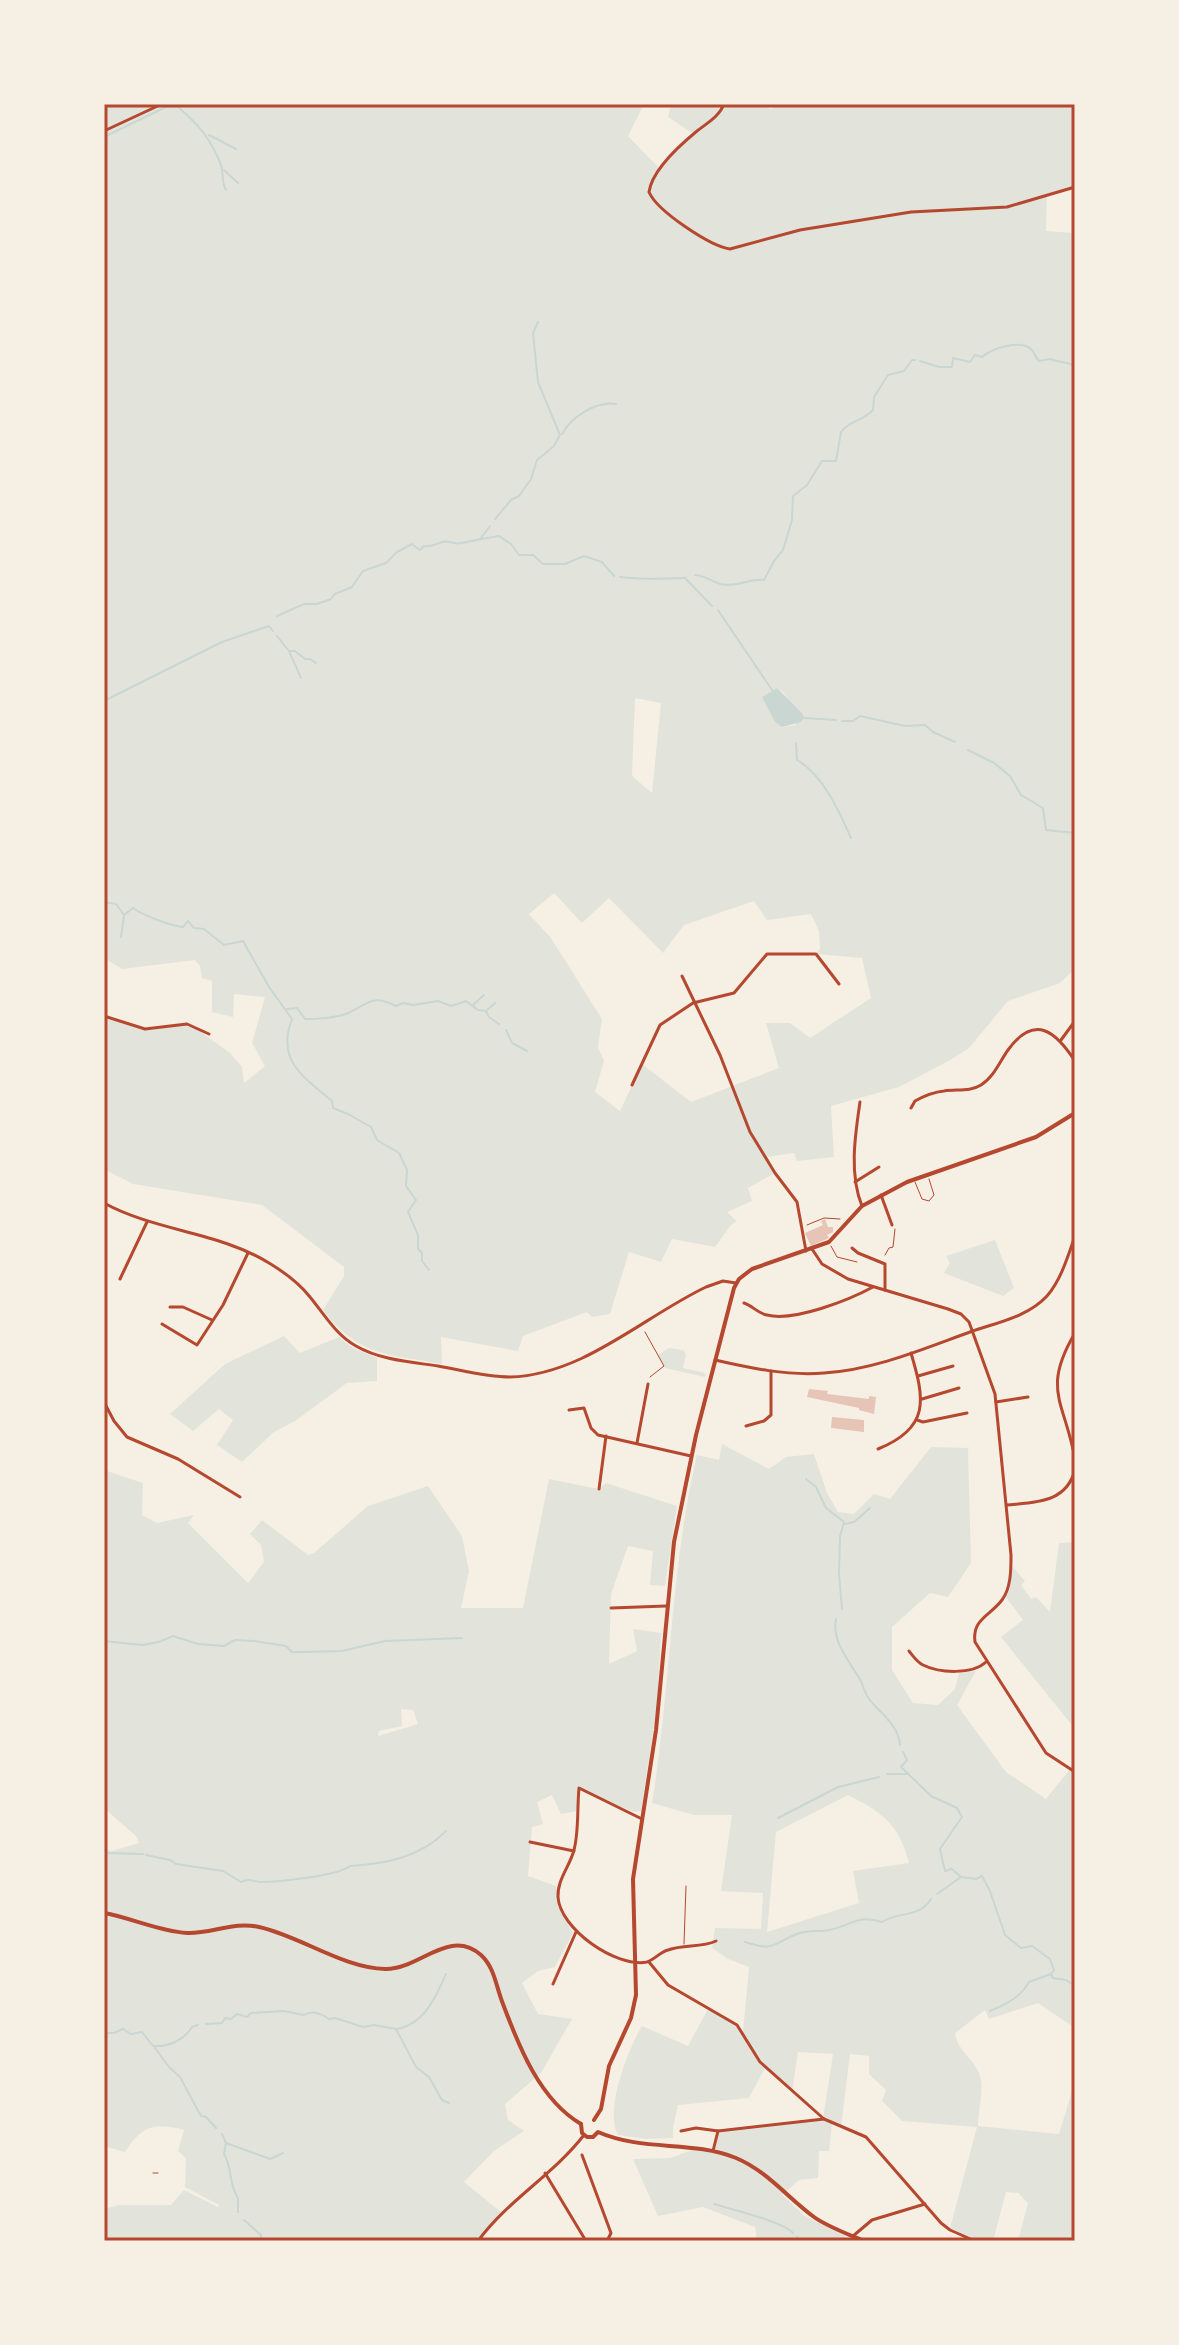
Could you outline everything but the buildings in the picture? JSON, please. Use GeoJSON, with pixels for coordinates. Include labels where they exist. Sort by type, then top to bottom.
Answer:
{"type":"FeatureCollection","features":[{"type":"Feature","properties":{"kind":"main road"},"geometry":{"type":"LineString","coordinates":[[594,2120],[601,2109],[609,2066],[631,2018],[636,1995],[633,1879],[656,1730],[674,1542],[691,1456],[736,1283],[752,1269],[829,1242],[862,1206],[881,1195],[927,1175],[1036,1137],[1075,1113]]}},
{"type":"Feature","properties":{"kind":"main road"},"geometry":{"type":"LineString","coordinates":[[104,1913],[177,1932],[207,1932],[233,1925],[260,1927],[379,1969],[402,1968],[442,1947],[468,1947],[490,1966],[508,2018],[541,2084],[560,2108],[581,2124]]}},
{"type":"Feature","properties":{"kind":"main road"},"geometry":{"type":"LineString","coordinates":[[598,2132],[598,2124],[594,2120],[587,2119],[581,2124],[580,2130],[590,2137],[598,2132],[645,2146],[713,2151],[753,2166],[816,2218],[864,2241]]}},
{"type":"Feature","properties":{"kind":"street"},"geometry":{"type":"LineString","coordinates":[[104,131],[162,104]]}},
{"type":"Feature","properties":{"kind":"street"},"geometry":{"type":"LineString","coordinates":[[724,104],[718,115],[678,150],[650,185],[649,192],[656,203],[713,244],[730,249],[800,230],[911,212],[1007,207],[1075,187]]}},
{"type":"Feature","properties":{"kind":"street"},"geometry":{"type":"LineString","coordinates":[[632,1085],[660,1025],[693,1003],[734,993],[763,956],[771,953],[816,954],[839,984]]}},
{"type":"Feature","properties":{"kind":"street"},"geometry":{"type":"LineString","coordinates":[[682,976],[720,1055],[750,1132],[795,1198],[809,1250],[822,1264],[848,1279],[961,1314],[969,1322],[996,1402],[1011,1565],[1008,1590],[998,1605],[978,1623],[974,1633],[977,1646],[1046,1753],[1075,1772]]}},
{"type":"Feature","properties":{"kind":"street"},"geometry":{"type":"LineString","coordinates":[[104,1016],[145,1029],[187,1024],[209,1034]]}},
{"type":"Feature","properties":{"kind":"street"},"geometry":{"type":"LineString","coordinates":[[1061,1040],[1075,1021]]}},
{"type":"Feature","properties":{"kind":"street"},"geometry":{"type":"LineString","coordinates":[[911,1108],[915,1101],[930,1094],[979,1086],[993,1073],[1013,1044],[1031,1031],[1048,1032],[1061,1040],[1075,1061]]}},
{"type":"Feature","properties":{"kind":"street"},"geometry":{"type":"LineString","coordinates":[[860,1102],[855,1182],[862,1206]]}},
{"type":"Feature","properties":{"kind":"street"},"geometry":{"type":"LineString","coordinates":[[855,1182],[879,1167]]}},
{"type":"Feature","properties":{"kind":"street"},"geometry":{"type":"LineString","coordinates":[[881,1195],[892,1225]]}},
{"type":"Feature","properties":{"kind":"street"},"geometry":{"type":"LineString","coordinates":[[104,1203],[147,1222],[248,1253],[288,1276],[341,1334],[366,1351],[495,1376],[519,1376],[576,1359],[706,1287],[723,1281],[736,1283]]}},
{"type":"Feature","properties":{"kind":"street"},"geometry":{"type":"LineString","coordinates":[[120,1279],[147,1222]]}},
{"type":"Feature","properties":{"kind":"street"},"geometry":{"type":"LineString","coordinates":[[715,1360],[802,1374],[843,1371],[911,1353],[1037,1305],[1056,1284],[1075,1236]]}},
{"type":"Feature","properties":{"kind":"street"},"geometry":{"type":"LineString","coordinates":[[852,1248],[882,1261],[886,1271],[885,1290]]}},
{"type":"Feature","properties":{"kind":"street"},"geometry":{"type":"LineString","coordinates":[[162,1324],[197,1345],[223,1305],[248,1253]]}},
{"type":"Feature","properties":{"kind":"street"},"geometry":{"type":"LineString","coordinates":[[1066,1259],[1074,1263]]}},
{"type":"Feature","properties":{"kind":"street"},"geometry":{"type":"LineString","coordinates":[[744,1303],[765,1315],[784,1316],[852,1298],[873,1287]]}},
{"type":"Feature","properties":{"kind":"street"},"geometry":{"type":"LineString","coordinates":[[170,1307],[183,1307],[212,1320]]}},
{"type":"Feature","properties":{"kind":"street"},"geometry":{"type":"LineString","coordinates":[[1075,1333],[1059,1363],[1057,1375],[1057,1393],[1075,1459]]}},
{"type":"Feature","properties":{"kind":"street"},"geometry":{"type":"LineString","coordinates":[[878,1449],[903,1437],[917,1420],[922,1399],[911,1353]]}},
{"type":"Feature","properties":{"kind":"street"},"geometry":{"type":"LineString","coordinates":[[918,1376],[953,1366]]}},
{"type":"Feature","properties":{"kind":"street"},"geometry":{"type":"LineString","coordinates":[[746,1426],[764,1421],[771,1415],[771,1371]]}},
{"type":"Feature","properties":{"kind":"street"},"geometry":{"type":"LineString","coordinates":[[637,1443],[648,1384]]}},
{"type":"Feature","properties":{"kind":"street"},"geometry":{"type":"LineString","coordinates":[[922,1399],[959,1388]]}},
{"type":"Feature","properties":{"kind":"street"},"geometry":{"type":"LineString","coordinates":[[996,1402],[1028,1397]]}},
{"type":"Feature","properties":{"kind":"street"},"geometry":{"type":"LineString","coordinates":[[104,1402],[127,1437],[178,1459],[240,1497]]}},
{"type":"Feature","properties":{"kind":"street"},"geometry":{"type":"LineString","coordinates":[[569,1410],[584,1408],[594,1432],[691,1456]]}},
{"type":"Feature","properties":{"kind":"street"},"geometry":{"type":"LineString","coordinates":[[917,1420],[923,1422],[967,1413]]}},
{"type":"Feature","properties":{"kind":"street"},"geometry":{"type":"LineString","coordinates":[[1068,1433],[1075,1433]]}},
{"type":"Feature","properties":{"kind":"street"},"geometry":{"type":"LineString","coordinates":[[599,1489],[606,1436]]}},
{"type":"Feature","properties":{"kind":"street"},"geometry":{"type":"LineString","coordinates":[[1007,1505],[1058,1496],[1069,1485],[1075,1470]]}},
{"type":"Feature","properties":{"kind":"street"},"geometry":{"type":"LineString","coordinates":[[611,1608],[666,1606]]}},
{"type":"Feature","properties":{"kind":"street"},"geometry":{"type":"LineString","coordinates":[[909,1651],[920,1664],[946,1670],[978,1669],[986,1662]]}},
{"type":"Feature","properties":{"kind":"street"},"geometry":{"type":"LineString","coordinates":[[642,1819],[579,1788],[574,1851],[560,1883],[558,1897],[565,1917],[576,1932],[602,1950],[637,1961],[649,1962],[667,1950],[716,1941]]}},
{"type":"Feature","properties":{"kind":"street"},"geometry":{"type":"LineString","coordinates":[[530,1842],[574,1851]]}},
{"type":"Feature","properties":{"kind":"street"},"geometry":{"type":"LineString","coordinates":[[553,1984],[576,1932]]}},
{"type":"Feature","properties":{"kind":"street"},"geometry":{"type":"LineString","coordinates":[[649,1962],[668,1985],[737,2025],[760,2062],[824,2119],[866,2137],[950,2230],[975,2241]]}},
{"type":"Feature","properties":{"kind":"street"},"geometry":{"type":"LineString","coordinates":[[681,2131],[696,2128],[718,2131],[824,2119]]}},
{"type":"Feature","properties":{"kind":"street"},"geometry":{"type":"LineString","coordinates":[[713,2151],[718,2131]]}},
{"type":"Feature","properties":{"kind":"street"},"geometry":{"type":"LineString","coordinates":[[478,2241],[498,2215],[571,2151],[584,2135]]}},
{"type":"Feature","properties":{"kind":"street"},"geometry":{"type":"LineString","coordinates":[[582,2155],[611,2233],[607,2241]]}},
{"type":"Feature","properties":{"kind":"street"},"geometry":{"type":"LineString","coordinates":[[545,2173],[586,2241]]}},
{"type":"Feature","properties":{"kind":"street"},"geometry":{"type":"LineString","coordinates":[[853,2236],[872,2220],[925,2204]]}},
{"type":"Feature","properties":{"kind":"lane"},"geometry":{"type":"LineString","coordinates":[[914,1180],[922,1199],[929,1201],[934,1195],[927,1175]]}},
{"type":"Feature","properties":{"kind":"lane"},"geometry":{"type":"LineString","coordinates":[[829,1242],[837,1257],[857,1262]]}},
{"type":"Feature","properties":{"kind":"lane"},"geometry":{"type":"LineString","coordinates":[[684,1947],[686,1886]]}},
{"type":"Feature","properties":{"kind":"lane"},"geometry":{"type":"LineString","coordinates":[[153,2173],[158,2173]]}},
{"type":"Feature","properties":{"kind":"path"},"geometry":{"type":"LineString","coordinates":[[801,1227],[824,1218],[847,1220]]}},
{"type":"Feature","properties":{"kind":"path"},"geometry":{"type":"LineString","coordinates":[[882,1261],[889,1248],[893,1247],[896,1231],[892,1225]]}},
{"type":"Feature","properties":{"kind":"path"},"geometry":{"type":"LineString","coordinates":[[641,1325],[664,1366],[650,1375],[648,1384]]}},
{"type":"Feature","properties":{"kind":"shaded area"},"geometry":{"type":"Polygon","coordinates":[[[104,104],[644,104],[628,136],[660,169],[694,134],[668,117],[671,104],[756,104],[772,109],[774,104],[1075,104],[1075,187],[1047,196],[1046,231],[1075,233],[1075,969],[1060,983],[1008,1001],[969,1048],[952,1059],[899,1087],[831,1106],[834,1157],[797,1161],[794,1153],[766,1157],[775,1173],[748,1188],[752,1201],[727,1212],[737,1221],[715,1247],[672,1239],[661,1262],[629,1252],[610,1314],[592,1317],[587,1312],[523,1336],[518,1351],[441,1337],[442,1364],[376,1351],[349,1337],[323,1310],[344,1276],[344,1267],[262,1205],[133,1184],[104,1169],[104,1018],[145,1030],[186,1026],[198,1030],[230,1053],[242,1067],[244,1083],[265,1066],[252,1043],[265,997],[234,994],[233,1017],[212,1012],[212,981],[202,978],[200,966],[195,960],[122,969],[104,958],[104,104]],[[777,688],[762,697],[782,727],[796,725],[785,694],[777,688]],[[635,698],[632,776],[652,793],[661,703],[635,698]],[[554,893],[529,914],[551,938],[602,1019],[598,1047],[604,1061],[595,1092],[620,1111],[642,1064],[691,1102],[779,1068],[766,1023],[790,1023],[810,1038],[871,998],[862,958],[816,954],[820,949],[819,931],[811,914],[767,920],[754,901],[684,925],[663,953],[609,898],[582,923],[554,893]]]}},
{"type":"Feature","properties":{"kind":"shaded area"},"geometry":{"type":"Polygon","coordinates":[[[777,688],[802,713],[804,718],[801,722],[782,727],[775,722],[762,697],[777,688]]]}},
{"type":"Feature","properties":{"kind":"shaded area"},"geometry":{"type":"Polygon","coordinates":[[[995,1240],[1014,1288],[1003,1296],[944,1273],[950,1263],[946,1256],[995,1240]]]}},
{"type":"Feature","properties":{"kind":"shaded area"},"geometry":{"type":"Polygon","coordinates":[[[284,1336],[300,1353],[339,1337],[353,1348],[377,1358],[377,1381],[347,1383],[295,1421],[274,1432],[242,1462],[217,1445],[233,1420],[219,1409],[193,1431],[170,1414],[225,1364],[284,1336]]]}},
{"type":"Feature","properties":{"kind":"shaded area"},"geometry":{"type":"Polygon","coordinates":[[[669,1348],[683,1350],[686,1354],[683,1368],[705,1373],[705,1377],[665,1368],[658,1355],[669,1348]]]}},
{"type":"Feature","properties":{"kind":"shaded area"},"geometry":{"type":"Polygon","coordinates":[[[722,1444],[769,1469],[786,1457],[814,1454],[827,1493],[838,1512],[854,1514],[874,1494],[890,1499],[931,1447],[968,1448],[971,1563],[948,1597],[930,1593],[892,1627],[892,1670],[913,1703],[938,1705],[955,1689],[959,1673],[976,1671],[957,1705],[1006,1772],[1046,1799],[1070,1769],[1075,1755],[1075,2028],[1038,2003],[989,2019],[985,2010],[955,2033],[981,2079],[978,2126],[1059,2134],[1075,2081],[1075,2241],[1018,2241],[1028,2203],[1018,2193],[1006,2192],[993,2241],[978,2241],[950,2228],[977,2127],[902,2121],[882,2101],[886,2090],[869,2074],[869,2056],[850,2054],[841,2127],[832,2124],[829,2151],[819,2151],[818,2178],[799,2180],[782,2195],[805,2216],[844,2235],[848,2241],[757,2241],[755,2227],[703,2207],[658,2216],[633,2159],[670,2158],[698,2148],[713,2151],[718,2131],[823,2119],[833,2054],[798,2052],[792,2092],[765,2068],[749,2098],[678,2105],[673,2138],[646,2139],[618,2135],[614,2124],[616,2096],[630,2049],[642,2026],[688,2046],[709,2007],[743,2032],[749,1967],[728,1959],[712,1948],[715,1928],[761,1929],[763,1893],[721,1891],[732,1815],[694,1815],[652,1803],[688,1498],[697,1455],[719,1460],[722,1444]],[[848,1795],[776,1832],[767,1932],[859,1903],[853,1871],[909,1863],[895,1829],[848,1795]]]}},
{"type":"Feature","properties":{"kind":"shaded area"},"geometry":{"type":"Polygon","coordinates":[[[104,1470],[143,1483],[142,1515],[157,1523],[194,1515],[188,1523],[248,1583],[264,1562],[261,1545],[250,1534],[262,1520],[308,1555],[368,1506],[428,1486],[462,1536],[469,1571],[461,1608],[523,1608],[549,1479],[598,1489],[606,1483],[677,1506],[665,1586],[650,1585],[653,1551],[628,1546],[611,1594],[609,1664],[637,1651],[633,1629],[661,1633],[657,1704],[641,1811],[634,1812],[580,1789],[578,1811],[561,1814],[552,1795],[537,1802],[543,1824],[532,1827],[528,1876],[556,1886],[558,1907],[573,1933],[555,1967],[538,1971],[522,1983],[538,2014],[572,2019],[541,2073],[505,2104],[508,2120],[524,2131],[494,2151],[464,2182],[501,2212],[478,2241],[104,2241],[104,2209],[119,2205],[171,2205],[184,2190],[219,2205],[185,2187],[186,2158],[178,2151],[184,2130],[165,2126],[150,2128],[137,2136],[125,2152],[104,2146],[104,1849],[112,1851],[139,1843],[136,1836],[104,1808],[104,1470]],[[401,1709],[402,1726],[379,1731],[378,1736],[418,1724],[413,1710],[401,1709]]]}},
{"type":"Feature","properties":{"kind":"shaded area"},"geometry":{"type":"Polygon","coordinates":[[[1075,1542],[1075,1729],[1001,1637],[1023,1620],[1005,1596],[1011,1565],[1025,1581],[1021,1585],[1031,1599],[1036,1597],[1050,1612],[1059,1543],[1075,1542]]]}},
{"type":"Feature","properties":{"kind":"waterway"},"geometry":{"type":"LineString","coordinates":[[104,137],[168,106],[178,107],[209,140],[221,165],[226,190]]}},
{"type":"Feature","properties":{"kind":"waterway"},"geometry":{"type":"LineString","coordinates":[[209,135],[236,149]]}},
{"type":"Feature","properties":{"kind":"waterway"},"geometry":{"type":"LineString","coordinates":[[224,170],[238,183]]}},
{"type":"Feature","properties":{"kind":"waterway"},"geometry":{"type":"LineString","coordinates":[[495,519],[511,500],[519,496],[531,479],[537,460],[554,446],[560,435],[538,382],[533,333],[538,322]]}},
{"type":"Feature","properties":{"kind":"waterway"},"geometry":{"type":"LineString","coordinates":[[920,361],[952,367],[953,358],[970,362],[975,355],[982,357],[999,348],[1021,345],[1032,350],[1039,361],[1050,359],[1075,366]]}},
{"type":"Feature","properties":{"kind":"waterway"},"geometry":{"type":"LineString","coordinates":[[695,575],[726,585],[764,580],[783,550],[792,520],[793,496],[807,485],[822,461],[836,461],[841,432],[873,410],[874,397],[888,375],[904,371],[915,360]]}},
{"type":"Feature","properties":{"kind":"waterway"},"geometry":{"type":"LineString","coordinates":[[562,434],[572,421],[586,411],[601,405],[616,404]]}},
{"type":"Feature","properties":{"kind":"waterway"},"geometry":{"type":"LineString","coordinates":[[481,538],[490,526]]}},
{"type":"Feature","properties":{"kind":"waterway"},"geometry":{"type":"LineString","coordinates":[[277,616],[304,604],[331,599],[352,587],[363,571],[386,563],[412,544],[420,550],[442,542],[459,543],[499,536],[511,544],[519,555],[533,555],[543,564],[565,564],[584,556],[602,562],[614,576]]}},
{"type":"Feature","properties":{"kind":"waterway"},"geometry":{"type":"LineString","coordinates":[[620,577],[685,578],[712,606]]}},
{"type":"Feature","properties":{"kind":"waterway"},"geometry":{"type":"LineString","coordinates":[[718,610],[772,690]]}},
{"type":"Feature","properties":{"kind":"waterway"},"geometry":{"type":"LineString","coordinates":[[104,701],[222,642],[269,626],[273,631]]}},
{"type":"Feature","properties":{"kind":"waterway"},"geometry":{"type":"LineString","coordinates":[[277,636],[289,651],[295,651],[316,663]]}},
{"type":"Feature","properties":{"kind":"waterway"},"geometry":{"type":"LineString","coordinates":[[289,651],[301,678]]}},
{"type":"Feature","properties":{"kind":"waterway"},"geometry":{"type":"LineString","coordinates":[[842,721],[853,721],[860,716],[905,726],[925,725],[955,742]]}},
{"type":"Feature","properties":{"kind":"waterway"},"geometry":{"type":"LineString","coordinates":[[804,718],[836,720]]}},
{"type":"Feature","properties":{"kind":"waterway"},"geometry":{"type":"LineString","coordinates":[[796,743],[797,760],[822,784],[851,838]]}},
{"type":"Feature","properties":{"kind":"waterway"},"geometry":{"type":"LineString","coordinates":[[968,750],[994,763],[1010,776],[1021,795],[1043,808],[1046,830],[1075,833]]}},
{"type":"Feature","properties":{"kind":"waterway"},"geometry":{"type":"LineString","coordinates":[[104,902],[116,904],[124,915],[133,908],[178,926],[183,927],[188,921],[194,928],[204,929],[224,945],[243,941],[269,987],[292,1019],[287,1046],[295,1066],[332,1101],[333,1108],[371,1127],[377,1140],[399,1153],[407,1170],[406,1186],[416,1200],[408,1212],[418,1235],[422,1261],[429,1270]]}},
{"type":"Feature","properties":{"kind":"waterway"},"geometry":{"type":"LineString","coordinates":[[121,937],[124,915]]}},
{"type":"Feature","properties":{"kind":"waterway"},"geometry":{"type":"LineString","coordinates":[[473,1005],[484,995]]}},
{"type":"Feature","properties":{"kind":"waterway"},"geometry":{"type":"LineString","coordinates":[[287,1009],[297,1008],[305,1019],[315,1019],[346,1014],[375,1000],[396,1006],[438,1001],[451,1006],[466,1001],[478,1010],[486,1011],[499,1024]]}},
{"type":"Feature","properties":{"kind":"waterway"},"geometry":{"type":"LineString","coordinates":[[487,1010],[495,1003]]}},
{"type":"Feature","properties":{"kind":"waterway"},"geometry":{"type":"LineString","coordinates":[[506,1030],[512,1043],[527,1051]]}},
{"type":"Feature","properties":{"kind":"waterway"},"geometry":{"type":"LineString","coordinates":[[806,1479],[816,1487],[826,1508],[844,1522],[840,1536],[839,1574],[842,1609]]}},
{"type":"Feature","properties":{"kind":"waterway"},"geometry":{"type":"LineString","coordinates":[[845,1524],[854,1522],[870,1508]]}},
{"type":"Feature","properties":{"kind":"waterway"},"geometry":{"type":"LineString","coordinates":[[836,1619],[836,1634],[841,1649],[869,1699],[892,1725],[900,1745]]}},
{"type":"Feature","properties":{"kind":"waterway"},"geometry":{"type":"LineString","coordinates":[[104,1641],[142,1645],[173,1636],[198,1644],[224,1646],[235,1640],[254,1641],[302,1652],[342,1651],[385,1641],[462,1638]]}},
{"type":"Feature","properties":{"kind":"waterway"},"geometry":{"type":"LineString","coordinates":[[903,1752],[907,1760],[901,1767],[931,1796],[957,1808],[962,1817],[940,1849],[945,1871],[952,1869],[961,1877],[976,1879],[982,1876],[1005,1935],[1021,1948],[1032,1946],[1050,1959],[1053,1978],[1066,1980],[1075,1986]]}},
{"type":"Feature","properties":{"kind":"waterway"},"geometry":{"type":"LineString","coordinates":[[887,1774],[909,1774]]}},
{"type":"Feature","properties":{"kind":"waterway"},"geometry":{"type":"LineString","coordinates":[[778,1818],[838,1787],[879,1777]]}},
{"type":"Feature","properties":{"kind":"waterway"},"geometry":{"type":"LineString","coordinates":[[146,1855],[176,1864],[223,1871],[241,1882],[280,1881],[402,1858],[425,1847],[446,1831]]}},
{"type":"Feature","properties":{"kind":"waterway"},"geometry":{"type":"LineString","coordinates":[[104,1853],[143,1854]]}},
{"type":"Feature","properties":{"kind":"waterway"},"geometry":{"type":"LineString","coordinates":[[937,1894],[961,1877]]}},
{"type":"Feature","properties":{"kind":"waterway"},"geometry":{"type":"LineString","coordinates":[[745,1942],[773,1946],[801,1933],[829,1930],[860,1920],[882,1922],[914,1912],[931,1899]]}},
{"type":"Feature","properties":{"kind":"waterway"},"geometry":{"type":"LineString","coordinates":[[396,2029],[414,2022],[428,2009],[446,1974]]}},
{"type":"Feature","properties":{"kind":"waterway"},"geometry":{"type":"LineString","coordinates":[[990,2011],[1017,1996],[1029,1982],[1051,1974]]}},
{"type":"Feature","properties":{"kind":"waterway"},"geometry":{"type":"LineString","coordinates":[[206,2024],[222,2023],[225,2018],[231,2019],[237,2014],[247,2017],[251,2013],[284,2011],[304,2015],[317,2013],[363,2027],[374,2025],[396,2029],[416,2067],[429,2077],[442,2100],[449,2103]]}},
{"type":"Feature","properties":{"kind":"waterway"},"geometry":{"type":"LineString","coordinates":[[104,2033],[123,2029],[131,2034],[142,2032],[153,2046],[159,2046],[176,2042],[198,2025]]}},
{"type":"Feature","properties":{"kind":"waterway"},"geometry":{"type":"LineString","coordinates":[[155,2048],[180,2077],[201,2116],[216,2128]]}},
{"type":"Feature","properties":{"kind":"waterway"},"geometry":{"type":"LineString","coordinates":[[222,2134],[226,2143],[270,2159],[283,2153]]}},
{"type":"Feature","properties":{"kind":"waterway"},"geometry":{"type":"LineString","coordinates":[[226,2143],[224,2154],[238,2198],[238,2212]]}},
{"type":"Feature","properties":{"kind":"waterway"},"geometry":{"type":"LineString","coordinates":[[714,2204],[768,2220],[793,2233]]}},
{"type":"Feature","properties":{"kind":"waterway"},"geometry":{"type":"LineString","coordinates":[[244,2220],[261,2235],[261,2241]]}},
{"type":"Feature","properties":{"kind":"waterway"},"geometry":{"type":"LineString","coordinates":[[797,2237],[801,2241],[815,2241]]}}]}
